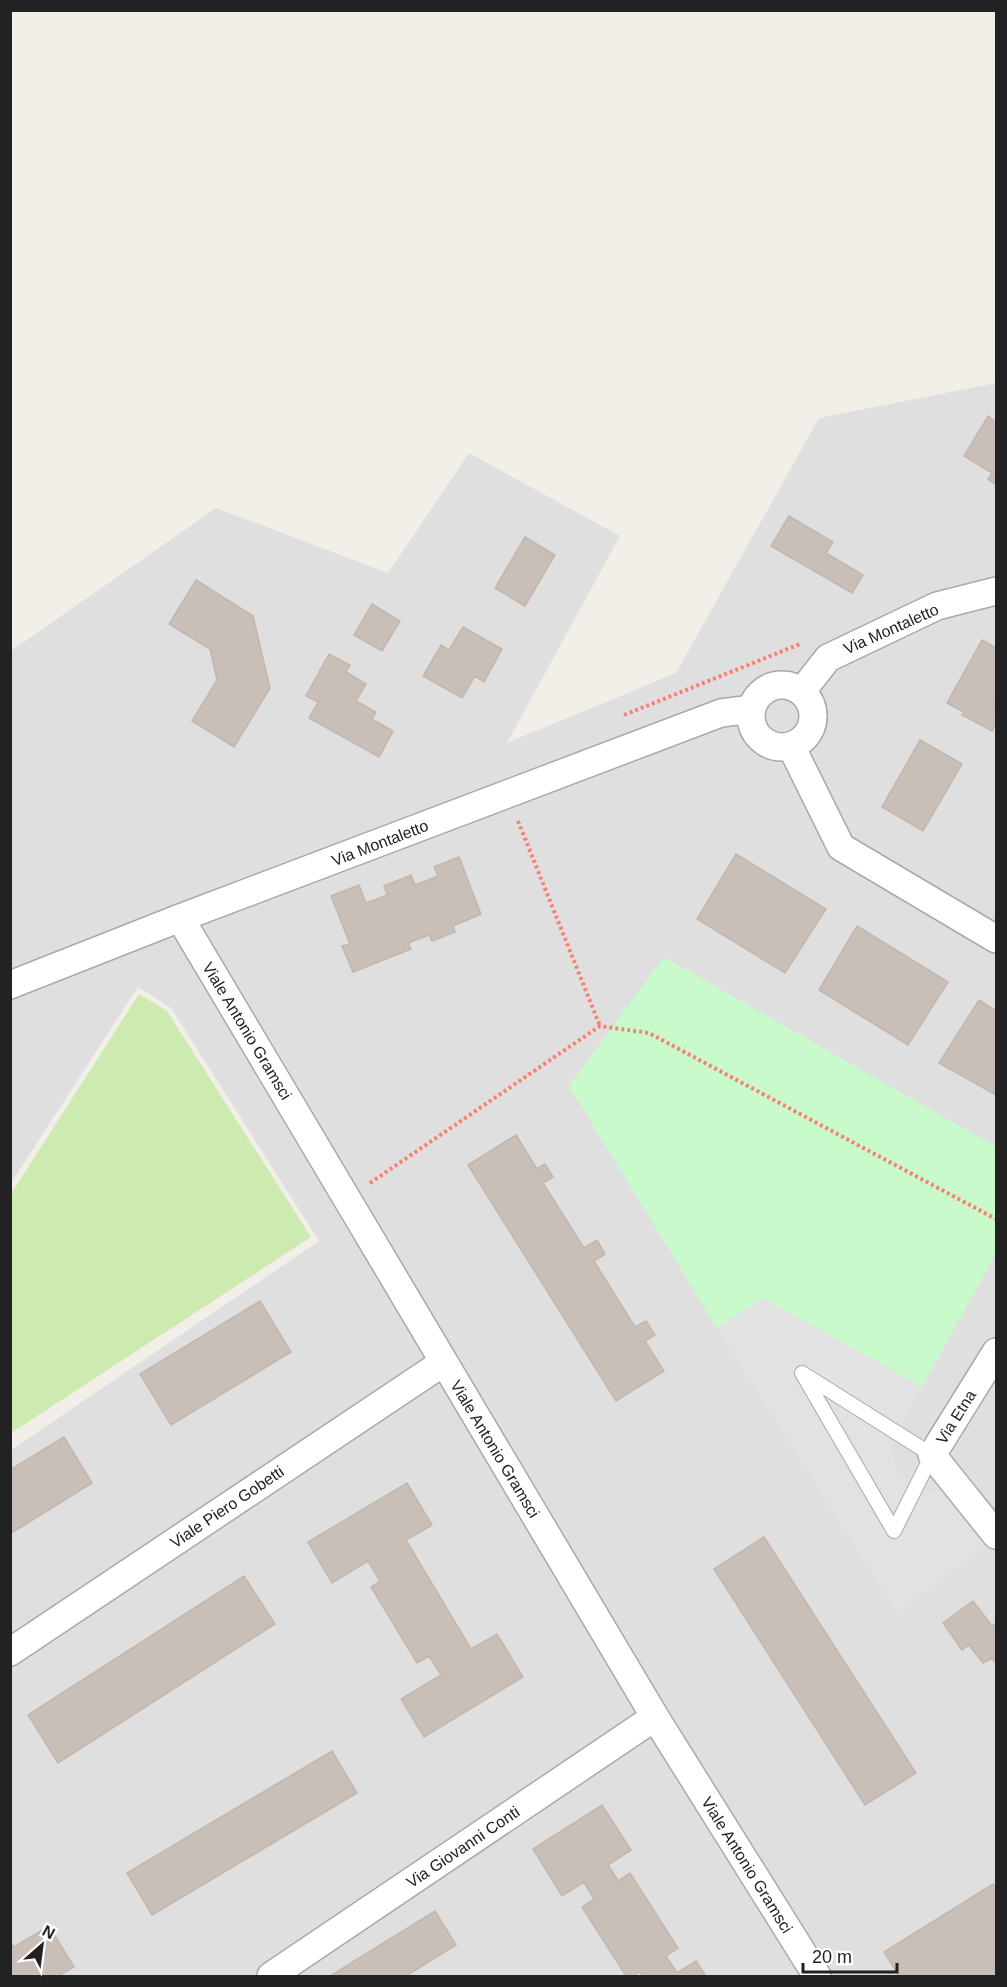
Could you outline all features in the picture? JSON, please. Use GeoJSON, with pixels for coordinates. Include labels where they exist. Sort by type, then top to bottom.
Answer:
{"type":"FeatureCollection","features":[{"type":"Feature","properties":{"kind":"street","name":"Via Montaletto"},"geometry":{"type":"LineString","coordinates":[[802,691],[828,658],[937,606],[996,591]]}},
{"type":"Feature","properties":{"kind":"street"},"geometry":{"type":"LineString","coordinates":[[782,684],[802,691],[809,698],[814,717],[807,735],[791,746],[770,745],[761,739],[754,730],[752,709],[762,691],[782,684]]}},
{"type":"Feature","properties":{"kind":"street","name":"Via Montaletto"},"geometry":{"type":"LineString","coordinates":[[10,985],[180,918],[722,713],[752,709]]}},
{"type":"Feature","properties":{"kind":"street"},"geometry":{"type":"LineString","coordinates":[[791,746],[841,847],[996,939]]}},
{"type":"Feature","properties":{"kind":"street","name":"Viale Antonio Gramsci"},"geometry":{"type":"LineString","coordinates":[[180,918],[655,1718],[817,1977]]}},
{"type":"Feature","properties":{"kind":"street","name":"Via Etna"},"geometry":{"type":"LineString","coordinates":[[996,1352],[932,1455],[996,1535]]}},
{"type":"Feature","properties":{"kind":"street","name":"Viale Piero Gobetti"},"geometry":{"type":"LineString","coordinates":[[10,1652],[444,1362]]}},
{"type":"Feature","properties":{"kind":"street","name":"Via Giovanni Conti"},"geometry":{"type":"LineString","coordinates":[[271,1977],[655,1718]]}},
{"type":"Feature","properties":{"kind":"lane"},"geometry":{"type":"LineString","coordinates":[[802,1373],[906,1438],[932,1455],[894,1531],[802,1373]]}},
{"type":"Feature","properties":{"kind":"path"},"geometry":{"type":"LineString","coordinates":[[508,795],[600,1026]]}},
{"type":"Feature","properties":{"kind":"path"},"geometry":{"type":"LineString","coordinates":[[347,1199],[600,1026],[649,1033],[996,1219]]}},
{"type":"Feature","properties":{"kind":"shaded area"},"geometry":{"type":"Polygon","coordinates":[[[996,383],[996,1976],[11,1976],[11,1450],[319,1241],[171,1008],[138,987],[11,1183],[11,651],[216,508],[388,573],[469,453],[620,536],[507,743],[676,673],[819,418],[996,383]]]}},
{"type":"Feature","properties":{"kind":"shaded area"},"geometry":{"type":"Polygon","coordinates":[[[763,1298],[922,1387],[897,1433],[892,1449],[896,1470],[914,1490],[949,1492],[989,1542],[897,1613],[717,1328],[763,1298]]]}},
{"type":"Feature","properties":{"kind":"green space"},"geometry":{"type":"Polygon","coordinates":[[[664,957],[996,1147],[996,1253],[922,1387],[763,1298],[717,1328],[569,1086],[664,957]]]}},
{"type":"Feature","properties":{"kind":"green space"},"geometry":{"type":"Polygon","coordinates":[[[139,994],[167,1011],[311,1237],[11,1433],[11,1194],[139,994]]]}},
{"type":"Feature","properties":{"kind":"building"},"geometry":{"type":"Polygon","coordinates":[[[988,416],[996,422],[996,485],[988,479],[992,473],[964,456],[988,416]]]}},
{"type":"Feature","properties":{"kind":"building"},"geometry":{"type":"Polygon","coordinates":[[[789,516],[833,542],[826,553],[863,575],[852,593],[771,546],[789,516]]]}},
{"type":"Feature","properties":{"kind":"building"},"geometry":{"type":"Polygon","coordinates":[[[525,537],[555,555],[525,606],[495,588],[525,537]]]}},
{"type":"Feature","properties":{"kind":"building"},"geometry":{"type":"Polygon","coordinates":[[[196,580],[253,616],[270,688],[234,747],[192,721],[217,680],[210,649],[169,624],[196,580]]]}},
{"type":"Feature","properties":{"kind":"building"},"geometry":{"type":"Polygon","coordinates":[[[372,604],[400,621],[382,651],[354,635],[372,604]]]}},
{"type":"Feature","properties":{"kind":"building"},"geometry":{"type":"Polygon","coordinates":[[[463,627],[502,649],[484,682],[475,676],[462,698],[423,676],[441,645],[449,650],[463,627]]]}},
{"type":"Feature","properties":{"kind":"building"},"geometry":{"type":"Polygon","coordinates":[[[982,640],[996,648],[996,701],[994,706],[996,723],[992,731],[962,715],[964,712],[947,703],[982,640]]]}},
{"type":"Feature","properties":{"kind":"building"},"geometry":{"type":"Polygon","coordinates":[[[329,654],[350,665],[346,672],[366,684],[356,701],[376,712],[372,719],[393,731],[379,757],[309,718],[318,702],[306,696],[329,654]]]}},
{"type":"Feature","properties":{"kind":"building"},"geometry":{"type":"Polygon","coordinates":[[[920,740],[962,764],[923,831],[882,807],[920,740]]]}},
{"type":"Feature","properties":{"kind":"building"},"geometry":{"type":"Polygon","coordinates":[[[736,854],[826,909],[785,973],[697,919],[736,854]]]}},
{"type":"Feature","properties":{"kind":"building"},"geometry":{"type":"Polygon","coordinates":[[[459,857],[481,914],[453,926],[455,932],[432,941],[429,935],[408,943],[411,949],[353,972],[342,946],[350,944],[331,896],[359,885],[366,903],[387,895],[384,886],[411,875],[415,885],[438,876],[434,867],[459,857]]]}},
{"type":"Feature","properties":{"kind":"building"},"geometry":{"type":"Polygon","coordinates":[[[857,926],[948,982],[908,1045],[819,990],[857,926]]]}},
{"type":"Feature","properties":{"kind":"building"},"geometry":{"type":"Polygon","coordinates":[[[979,1000],[996,1011],[996,1095],[939,1063],[979,1000]]]}},
{"type":"Feature","properties":{"kind":"building"},"geometry":{"type":"Polygon","coordinates":[[[516,1135],[537,1169],[545,1164],[553,1177],[543,1183],[584,1248],[597,1240],[605,1254],[594,1261],[635,1327],[646,1321],[655,1335],[645,1341],[664,1371],[616,1401],[468,1165],[516,1135]]]}},
{"type":"Feature","properties":{"kind":"building"},"geometry":{"type":"Polygon","coordinates":[[[260,1301],[291,1352],[171,1425],[140,1374],[260,1301]]]}},
{"type":"Feature","properties":{"kind":"building"},"geometry":{"type":"Polygon","coordinates":[[[64,1437],[92,1483],[10,1534],[10,1470],[64,1437]]]}},
{"type":"Feature","properties":{"kind":"building"},"geometry":{"type":"Polygon","coordinates":[[[407,1483],[432,1525],[406,1540],[471,1649],[497,1634],[523,1677],[424,1737],[401,1699],[441,1675],[429,1656],[417,1663],[371,1587],[380,1581],[368,1561],[332,1583],[308,1542],[407,1483]]]}},
{"type":"Feature","properties":{"kind":"building"},"geometry":{"type":"Polygon","coordinates":[[[764,1537],[916,1773],[865,1805],[714,1569],[764,1537]]]}},
{"type":"Feature","properties":{"kind":"building"},"geometry":{"type":"Polygon","coordinates":[[[244,1576],[275,1624],[58,1763],[28,1715],[244,1576]]]}},
{"type":"Feature","properties":{"kind":"building"},"geometry":{"type":"Polygon","coordinates":[[[973,1601],[992,1626],[996,1623],[996,1664],[992,1658],[983,1663],[969,1645],[962,1650],[943,1623],[973,1601]]]}},
{"type":"Feature","properties":{"kind":"building"},"geometry":{"type":"Polygon","coordinates":[[[332,1751],[357,1793],[152,1915],[127,1873],[332,1751]]]}},
{"type":"Feature","properties":{"kind":"building"},"geometry":{"type":"Polygon","coordinates":[[[602,1805],[631,1850],[608,1865],[618,1881],[630,1873],[678,1948],[666,1956],[677,1973],[696,1961],[706,1976],[643,1976],[640,1972],[634,1976],[626,1976],[582,1907],[594,1899],[584,1882],[562,1896],[533,1849],[602,1805]]]}},
{"type":"Feature","properties":{"kind":"building"},"geometry":{"type":"Polygon","coordinates":[[[993,1884],[996,1889],[996,1976],[899,1976],[884,1952],[993,1884]]]}},
{"type":"Feature","properties":{"kind":"building"},"geometry":{"type":"Polygon","coordinates":[[[435,1911],[456,1945],[406,1976],[330,1976],[435,1911]]]}},
{"type":"Feature","properties":{"kind":"building"},"geometry":{"type":"Polygon","coordinates":[[[49,1926],[74,1967],[58,1976],[10,1976],[10,1941],[14,1947],[49,1926]]]}}]}
